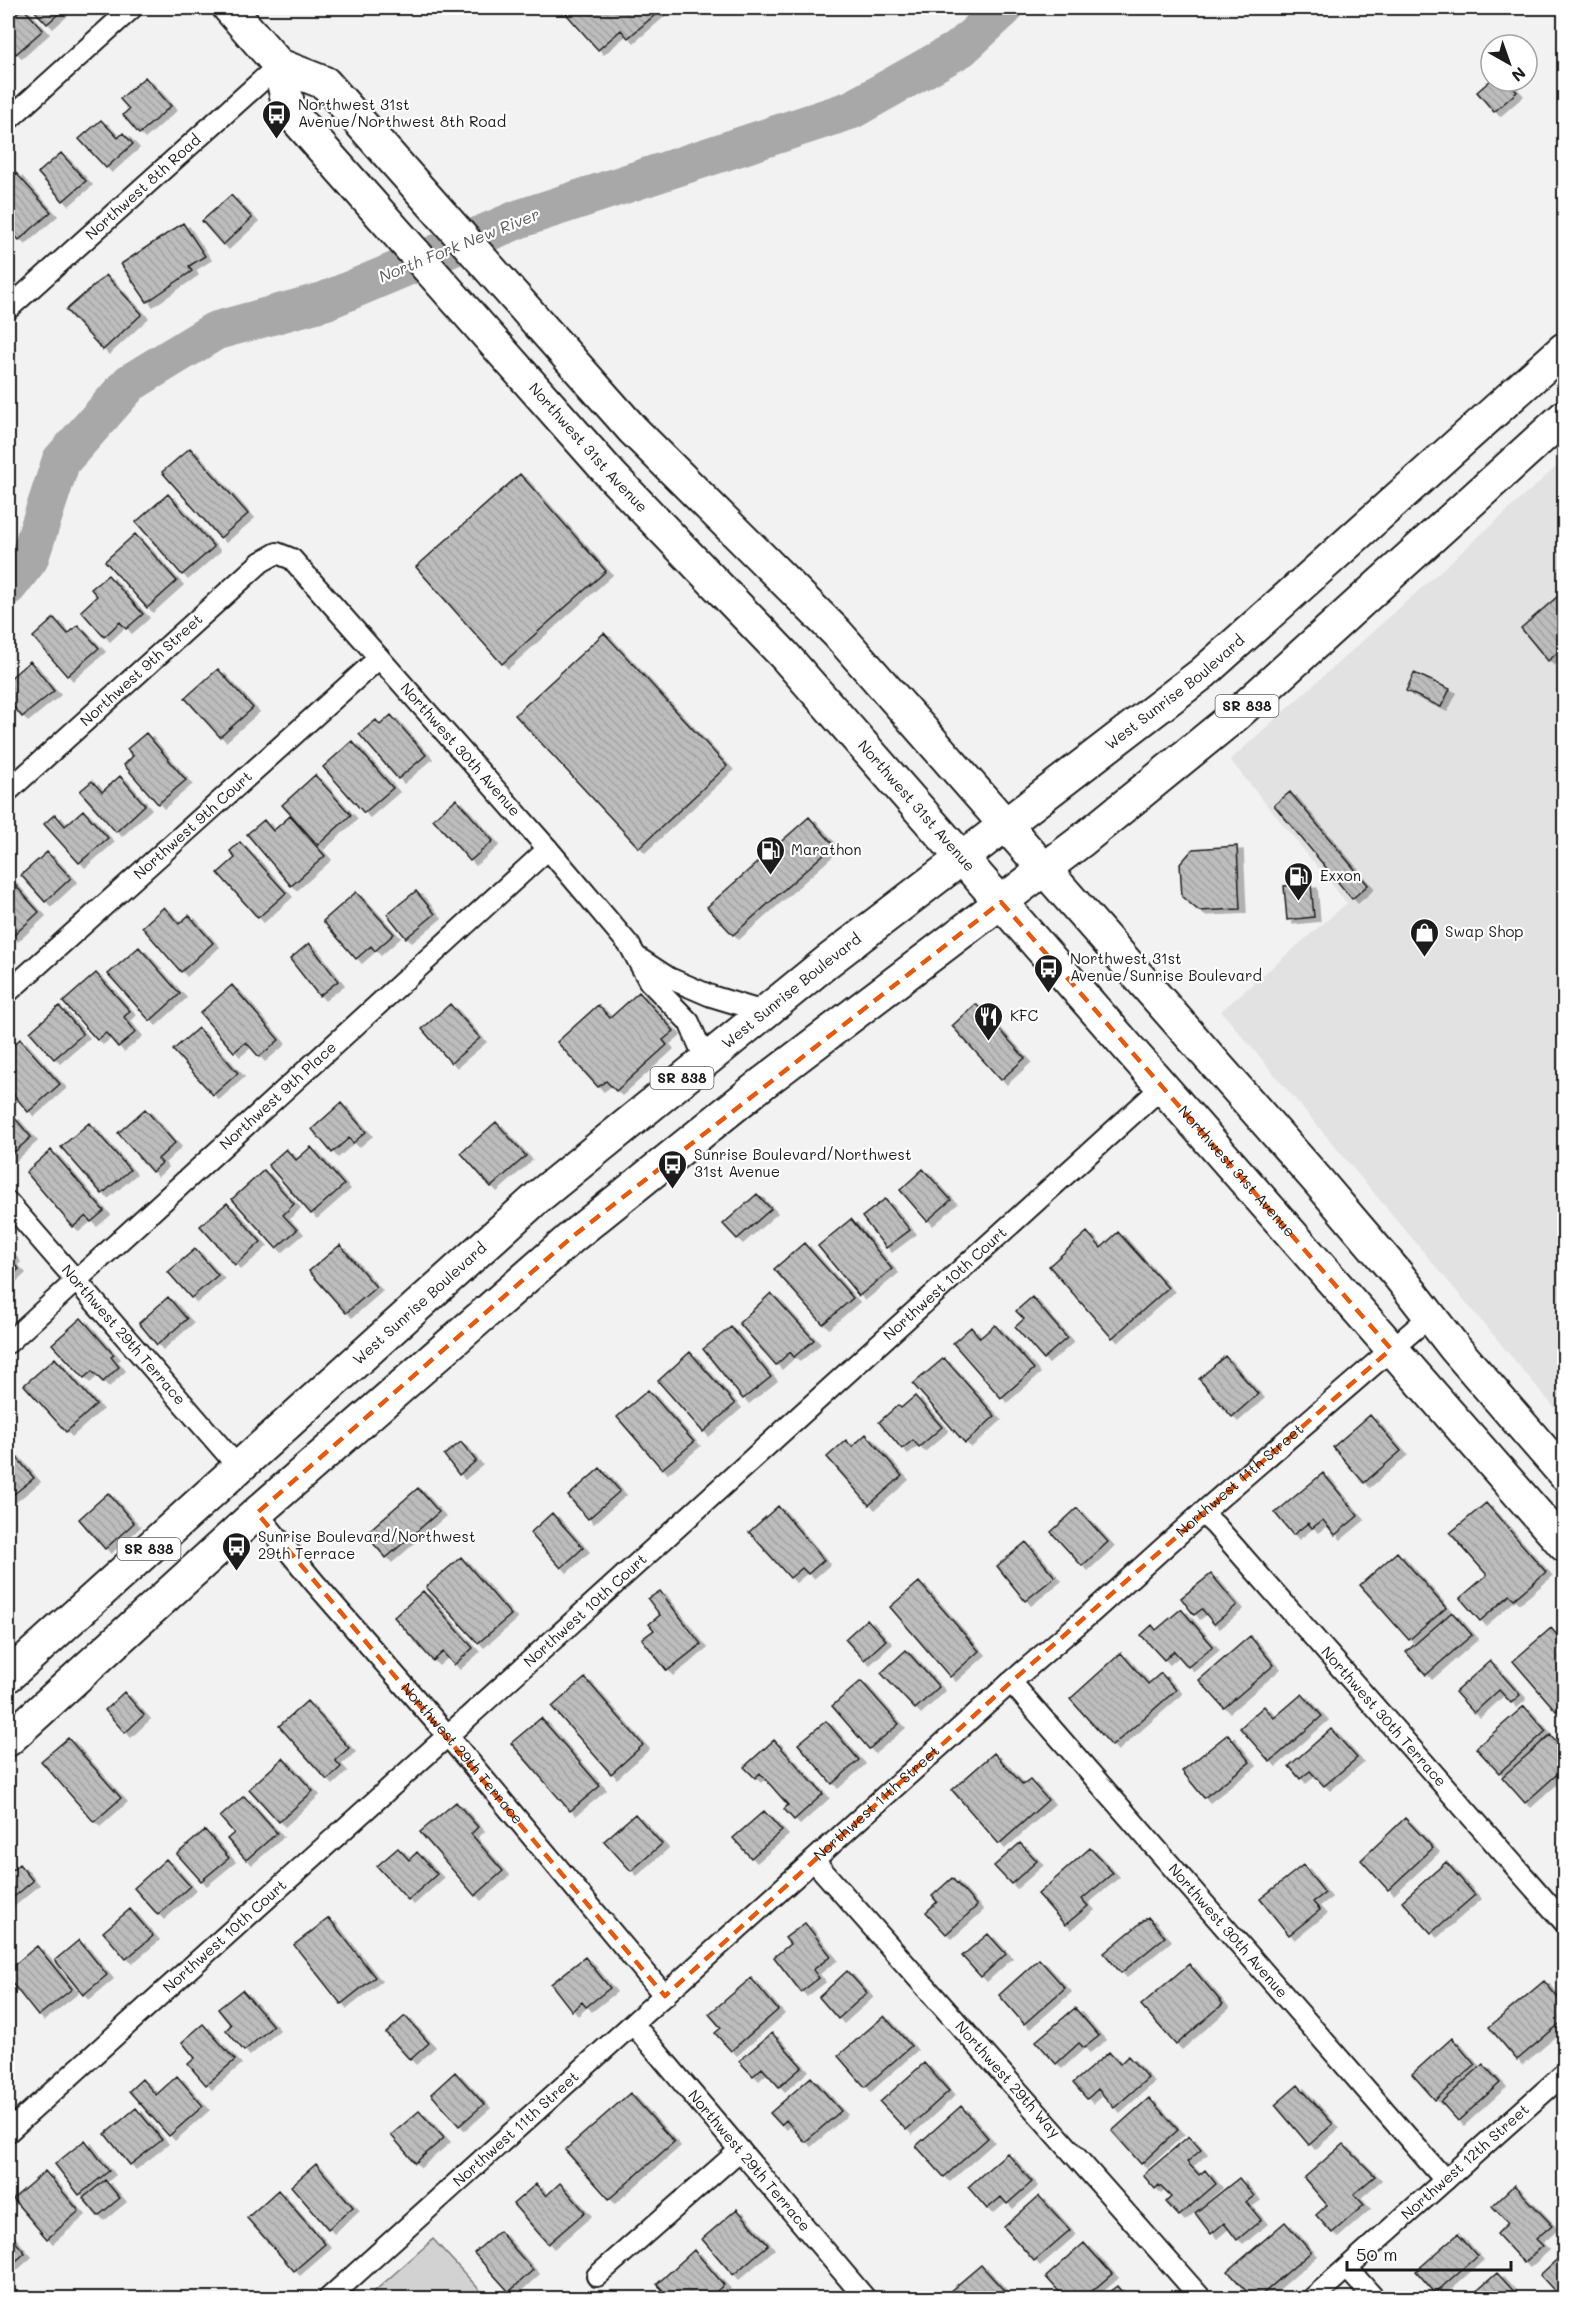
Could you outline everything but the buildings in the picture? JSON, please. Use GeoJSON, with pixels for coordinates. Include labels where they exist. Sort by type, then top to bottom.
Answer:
{"type":"FeatureCollection","features":[{"type":"Feature","properties":{"kind":"main road","name":"Northwest 31st Avenue"},"geometry":{"type":"LineString","coordinates":[[229,8],[279,65],[325,83],[633,430],[837,633],[1318,1181],[1454,1347],[1564,1474]]}},
{"type":"Feature","properties":{"kind":"main road","name":"Northwest 31st Avenue"},"geometry":{"type":"LineString","coordinates":[[279,65],[290,112],[612,476],[766,635],[1564,1545]]}},
{"type":"Feature","properties":{"kind":"main road","name":"West Sunrise Boulevard"},"geometry":{"type":"LineString","coordinates":[[8,1676],[538,1197],[764,1012],[1005,823],[1203,673],[1564,349]]}},
{"type":"Feature","properties":{"kind":"main road"},"geometry":{"type":"LineString","coordinates":[[554,412],[577,411],[603,416],[633,430]]}},
{"type":"Feature","properties":{"kind":"main road","name":"SR 838"},"geometry":{"type":"LineString","coordinates":[[8,1740],[257,1513],[572,1237],[763,1083],[1046,869],[1237,714],[1564,417]]}},
{"type":"Feature","properties":{"kind":"main road"},"geometry":{"type":"LineString","coordinates":[[257,1513],[252,1502],[259,1477],[289,1422]]}},
{"type":"Feature","properties":{"kind":"main road"},"geometry":{"type":"LineString","coordinates":[[219,1548],[240,1504],[242,1484],[239,1468]]}},
{"type":"Feature","properties":{"kind":"street"},"geometry":{"type":"LineString","coordinates":[[8,120],[132,8]]}},
{"type":"Feature","properties":{"kind":"street","name":"Northwest 8th Road"},"geometry":{"type":"LineString","coordinates":[[8,309],[279,65]]}},
{"type":"Feature","properties":{"kind":"street","name":"Northwest 30th Avenue"},"geometry":{"type":"LineString","coordinates":[[277,553],[292,559],[630,945],[649,981],[689,1022],[705,1059]]}},
{"type":"Feature","properties":{"kind":"street","name":"Northwest 9th Street"},"geometry":{"type":"LineString","coordinates":[[8,791],[261,562],[277,553]]}},
{"type":"Feature","properties":{"kind":"street","name":"Northwest 9th Court"},"geometry":{"type":"LineString","coordinates":[[8,992],[379,658]]}},
{"type":"Feature","properties":{"kind":"street","name":"Northwest 9th Place"},"geometry":{"type":"LineString","coordinates":[[8,1343],[548,849]]}},
{"type":"Feature","properties":{"kind":"street","name":"Northwest 30th Avenue"},"geometry":{"type":"LineString","coordinates":[[635,955],[669,978],[711,996],[764,1012]]}},
{"type":"Feature","properties":{"kind":"street","name":"Northwest 10th Court"},"geometry":{"type":"LineString","coordinates":[[8,2132],[448,1736],[1162,1087]]}},
{"type":"Feature","properties":{"kind":"street","name":"Northwest 29th Terrace"},"geometry":{"type":"LineString","coordinates":[[8,1202],[239,1468]]}},
{"type":"Feature","properties":{"kind":"street","name":"Northwest 11th Street"},"geometry":{"type":"LineString","coordinates":[[330,2298],[1011,1682],[1430,1316]]}},
{"type":"Feature","properties":{"kind":"street","name":"Northwest 29th Terrace"},"geometry":{"type":"LineString","coordinates":[[257,1513],[448,1736],[665,1996]]}},
{"type":"Feature","properties":{"kind":"street","name":"Northwest 30th Terrace"},"geometry":{"type":"LineString","coordinates":[[1202,1513],[1564,1922]]}},
{"type":"Feature","properties":{"kind":"street","name":"Northwest 30th Avenue"},"geometry":{"type":"LineString","coordinates":[[1011,1682],[1445,2180]]}},
{"type":"Feature","properties":{"kind":"street","name":"Northwest 29th Way"},"geometry":{"type":"LineString","coordinates":[[814,1861],[1201,2298]]}},
{"type":"Feature","properties":{"kind":"street","name":"Northwest 29th Terrace"},"geometry":{"type":"LineString","coordinates":[[634,2025],[865,2298]]}},
{"type":"Feature","properties":{"kind":"street","name":"Northwest 12th Street"},"geometry":{"type":"LineString","coordinates":[[1313,2298],[1564,2074]]}},
{"type":"Feature","properties":{"kind":"street"},"geometry":{"type":"LineString","coordinates":[[597,2276],[740,2150]]}},
{"type":"Feature","properties":{"kind":"street"},"geometry":{"type":"LineString","coordinates":[[1347,2268],[1374,2298]]}},
{"type":"Feature","properties":{"kind":"highlighted area"},"geometry":{"type":"Polygon","coordinates":[[[1001,902],[1391,1349],[1011,1682],[665,1996],[257,1513],[572,1237],[1001,902]]]}},
{"type":"Feature","properties":{"kind":"shaded area","name":"Swap Shop"},"geometry":{"type":"Polygon","coordinates":[[[1564,460],[1564,1419],[1221,1011],[1347,903],[1230,760],[1564,460]]]}},
{"type":"Feature","properties":{"kind":"shaded area"},"geometry":{"type":"Polygon","coordinates":[[[433,2239],[487,2298],[367,2298],[430,2242],[433,2239]]]}},
{"type":"Feature","properties":{"kind":"waterway","name":"North Fork New River"},"geometry":{"type":"LineString","coordinates":[[8,586],[29,559],[61,461],[130,383],[215,331],[325,301],[519,219],[851,110],[961,48],[1004,8]]}},
{"type":"Feature","properties":{"kind":"place","name":"Northwest 31st Avenue/Northwest 8th Road"},"geometry":{"type":"Point","coordinates":[277,140]}},
{"type":"Feature","properties":{"kind":"place","name":"Marathon"},"geometry":{"type":"Point","coordinates":[770,876]}},
{"type":"Feature","properties":{"kind":"place","name":"Exxon"},"geometry":{"type":"Point","coordinates":[1299,902]}},
{"type":"Feature","properties":{"kind":"place","name":"Swap Shop"},"geometry":{"type":"Point","coordinates":[1424,958]}},
{"type":"Feature","properties":{"kind":"place","name":"Northwest 31st Avenue/Sunrise Boulevard"},"geometry":{"type":"Point","coordinates":[1049,994]}},
{"type":"Feature","properties":{"kind":"place","name":"KFC"},"geometry":{"type":"Point","coordinates":[989,1042]}},
{"type":"Feature","properties":{"kind":"place","name":"Sunrise Boulevard/Northwest 31st Avenue"},"geometry":{"type":"Point","coordinates":[673,1190]}},
{"type":"Feature","properties":{"kind":"place","name":"Sunrise Boulevard/Northwest 29th Terrace"},"geometry":{"type":"Point","coordinates":[237,1572]}}]}
